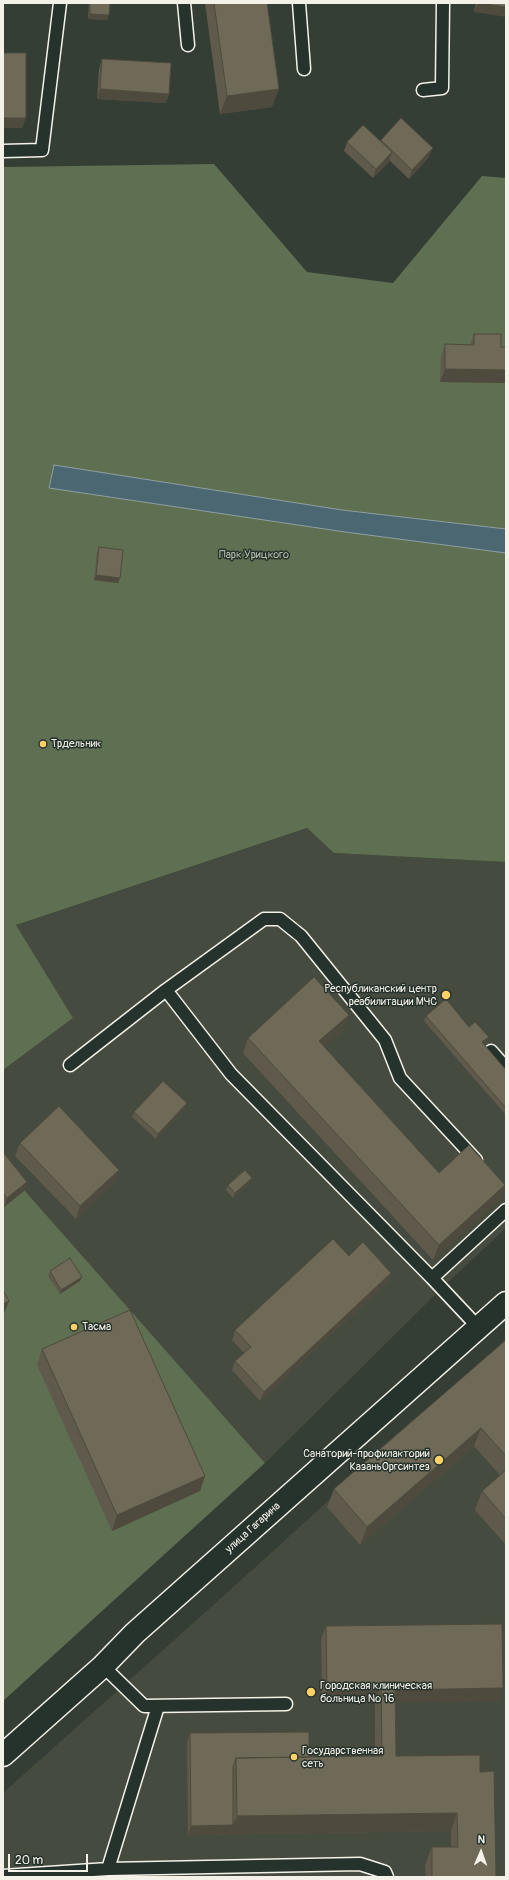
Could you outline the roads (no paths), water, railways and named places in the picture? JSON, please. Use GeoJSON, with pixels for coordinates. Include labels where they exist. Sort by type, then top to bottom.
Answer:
{"type":"FeatureCollection","features":[{"type":"Feature","properties":{"kind":"street","name":"улица Гагарина"},"geometry":{"type":"LineString","coordinates":[[3,1755],[103,1666],[135,1633],[506,1303]]}},
{"type":"Feature","properties":{"kind":"lane"},"geometry":{"type":"LineString","coordinates":[[3,151],[42,150],[60,3]]}},
{"type":"Feature","properties":{"kind":"lane"},"geometry":{"type":"LineString","coordinates":[[184,3],[188,45]]}},
{"type":"Feature","properties":{"kind":"lane"},"geometry":{"type":"LineString","coordinates":[[299,3],[304,69]]}},
{"type":"Feature","properties":{"kind":"lane"},"geometry":{"type":"LineString","coordinates":[[423,90],[442,88],[443,3]]}},
{"type":"Feature","properties":{"kind":"lane"},"geometry":{"type":"LineString","coordinates":[[70,1065],[166,990],[264,919],[280,919],[301,936],[385,1040],[400,1078],[485,1168]]}},
{"type":"Feature","properties":{"kind":"lane"},"geometry":{"type":"LineString","coordinates":[[166,990],[231,1074],[432,1278],[478,1327]]}},
{"type":"Feature","properties":{"kind":"lane"},"geometry":{"type":"LineString","coordinates":[[491,1051],[506,1068]]}},
{"type":"Feature","properties":{"kind":"lane"},"geometry":{"type":"LineString","coordinates":[[432,1278],[506,1210]]}},
{"type":"Feature","properties":{"kind":"lane"},"geometry":{"type":"LineString","coordinates":[[103,1666],[144,1706],[286,1704]]}},
{"type":"Feature","properties":{"kind":"lane"},"geometry":{"type":"LineString","coordinates":[[108,1869],[158,1706]]}},
{"type":"Feature","properties":{"kind":"lane"},"geometry":{"type":"LineString","coordinates":[[3,1876],[108,1869],[360,1864],[384,1872],[388,1877]]}},
{"type":"Feature","properties":{"kind":"water"},"geometry":{"type":"Polygon","coordinates":[[[54,465],[342,510],[506,529],[506,553],[345,532],[49,488],[54,465]]]}},
{"type":"Feature","properties":{"kind":"place","name":"Трдельник"},"geometry":{"type":"Point","coordinates":[43,744]}},
{"type":"Feature","properties":{"kind":"place","name":"Республиканский центр реабилитации МЧС"},"geometry":{"type":"Point","coordinates":[446,995]}},
{"type":"Feature","properties":{"kind":"place","name":"Тасма"},"geometry":{"type":"Point","coordinates":[74,1327]}},
{"type":"Feature","properties":{"kind":"place","name":"Санаторий-профилакторий КазаньОргсинтез"},"geometry":{"type":"Point","coordinates":[439,1460]}},
{"type":"Feature","properties":{"kind":"place","name":"Городская клиническая больница № 16"},"geometry":{"type":"Point","coordinates":[311,1692]}},
{"type":"Feature","properties":{"kind":"place","name":"Государственная сеть"},"geometry":{"type":"Point","coordinates":[294,1757]}},
{"type":"Feature","properties":{"kind":"park label","name":"Парк Урицкого"},"geometry":{"type":"Point","coordinates":[254,555]}}]}
